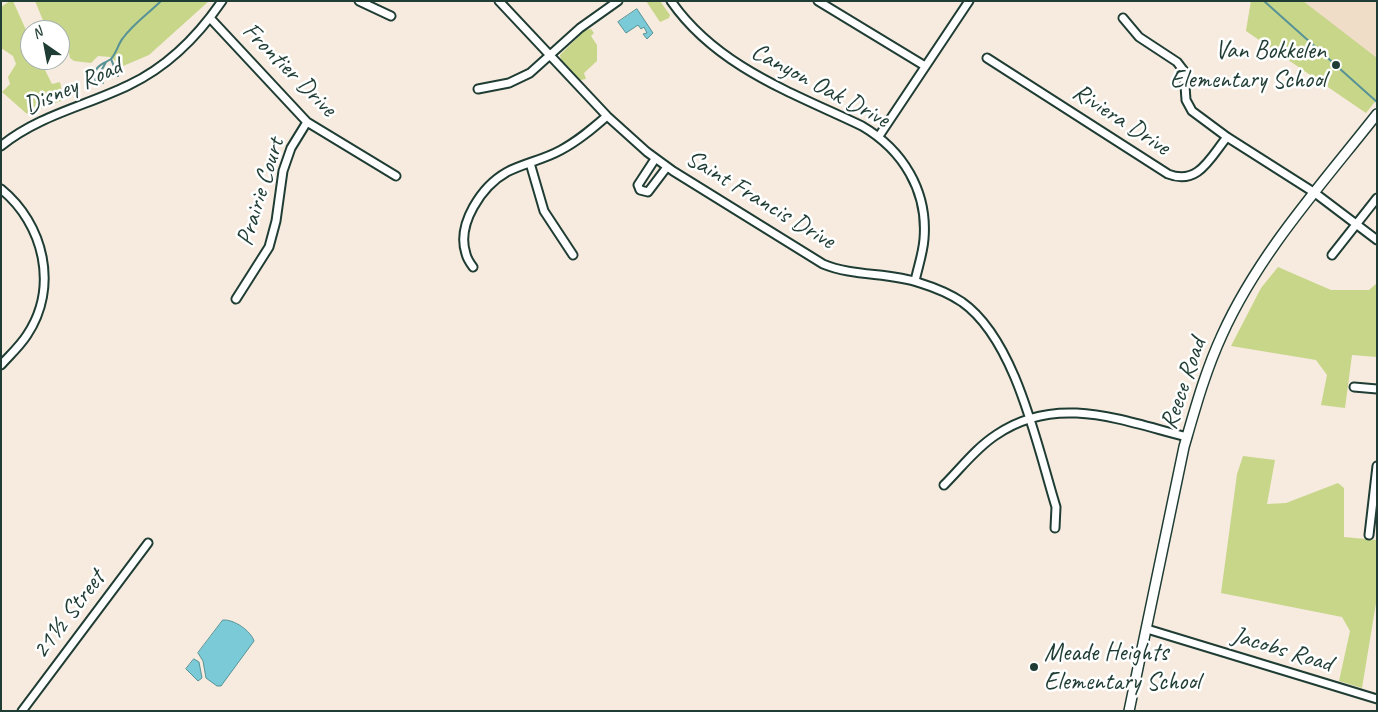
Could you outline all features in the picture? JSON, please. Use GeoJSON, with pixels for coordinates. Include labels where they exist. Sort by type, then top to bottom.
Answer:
{"type":"FeatureCollection","features":[{"type":"Feature","properties":{"kind":"main road","name":"Reece Road"},"geometry":{"type":"LineString","coordinates":[[1129,711],[1187,437],[1207,372],[1235,310],[1264,261],[1377,114]]}},
{"type":"Feature","properties":{"kind":"street","name":"Disney Road"},"geometry":{"type":"LineString","coordinates":[[1,146],[38,122],[108,94],[146,76],[181,50],[210,18],[222,1]]}},
{"type":"Feature","properties":{"kind":"street"},"geometry":{"type":"LineString","coordinates":[[359,1],[391,16]]}},
{"type":"Feature","properties":{"kind":"street","name":"Saint Francis Drive"},"geometry":{"type":"LineString","coordinates":[[499,1],[607,116],[667,167],[823,264],[842,271],[915,281],[962,302],[991,332],[1011,368],[1056,507],[1055,528]]}},
{"type":"Feature","properties":{"kind":"street"},"geometry":{"type":"LineString","coordinates":[[478,89],[520,79],[551,55],[580,28],[618,1]]}},
{"type":"Feature","properties":{"kind":"street","name":"Canyon Oak Drive"},"geometry":{"type":"LineString","coordinates":[[671,1],[700,35],[735,64],[879,136],[907,167],[920,195],[924,224],[924,241],[915,281]]}},
{"type":"Feature","properties":{"kind":"street"},"geometry":{"type":"LineString","coordinates":[[818,1],[926,66]]}},
{"type":"Feature","properties":{"kind":"street"},"geometry":{"type":"LineString","coordinates":[[879,136],[968,1]]}},
{"type":"Feature","properties":{"kind":"street","name":"Frontier Drive"},"geometry":{"type":"LineString","coordinates":[[210,18],[307,122],[396,176]]}},
{"type":"Feature","properties":{"kind":"street"},"geometry":{"type":"LineString","coordinates":[[1124,18],[1140,37],[1177,62],[1184,71],[1186,100],[1192,111],[1227,137],[1315,193],[1377,240]]}},
{"type":"Feature","properties":{"kind":"street","name":"Riviera Drive"},"geometry":{"type":"LineString","coordinates":[[987,58],[1168,174],[1178,178],[1195,175],[1227,137]]}},
{"type":"Feature","properties":{"kind":"street"},"geometry":{"type":"LineString","coordinates":[[472,267],[465,253],[464,242],[468,219],[484,192],[497,179],[516,168],[577,141],[607,116]]}},
{"type":"Feature","properties":{"kind":"street","name":"Prairie Court"},"geometry":{"type":"LineString","coordinates":[[236,299],[269,247],[276,221],[283,170],[291,148],[307,122]]}},
{"type":"Feature","properties":{"kind":"street"},"geometry":{"type":"LineString","coordinates":[[656,159],[638,185],[640,190],[648,192],[667,167]]}},
{"type":"Feature","properties":{"kind":"street"},"geometry":{"type":"LineString","coordinates":[[530,163],[544,211],[573,255]]}},
{"type":"Feature","properties":{"kind":"street"},"geometry":{"type":"LineString","coordinates":[[1,189],[16,202],[32,225],[42,253],[44,272],[43,288],[34,321],[26,336],[1,365]]}},
{"type":"Feature","properties":{"kind":"street"},"geometry":{"type":"LineString","coordinates":[[1332,255],[1377,198]]}},
{"type":"Feature","properties":{"kind":"street"},"geometry":{"type":"LineString","coordinates":[[1354,386],[1377,389]]}},
{"type":"Feature","properties":{"kind":"street"},"geometry":{"type":"LineString","coordinates":[[944,485],[989,440],[1007,428],[1048,414],[1087,413],[1187,437]]}},
{"type":"Feature","properties":{"kind":"street"},"geometry":{"type":"LineString","coordinates":[[1369,535],[1377,466]]}},
{"type":"Feature","properties":{"kind":"street","name":"21½ Street"},"geometry":{"type":"LineString","coordinates":[[22,711],[148,543]]}},
{"type":"Feature","properties":{"kind":"street","name":"Jacobs Road"},"geometry":{"type":"LineString","coordinates":[[1147,629],[1377,699]]}},
{"type":"Feature","properties":{"kind":"shaded area","name":"Van Bokkelen Elementary School"},"geometry":{"type":"Polygon","coordinates":[[[1251,1],[1377,1],[1377,99],[1366,113],[1246,31],[1251,1]]]}},
{"type":"Feature","properties":{"kind":"green space"},"geometry":{"type":"Polygon","coordinates":[[[13,1],[22,20],[20,70],[45,70],[52,84],[60,82],[63,97],[66,99],[27,114],[2,92],[10,84],[8,77],[16,64],[13,56],[1,48],[1,7],[13,1]]]}},
{"type":"Feature","properties":{"kind":"green space"},"geometry":{"type":"Polygon","coordinates":[[[35,1],[209,1],[149,55],[123,66],[110,57],[98,56],[91,63],[74,61],[70,58],[70,20],[43,20],[35,1]]]}},
{"type":"Feature","properties":{"kind":"green space"},"geometry":{"type":"Polygon","coordinates":[[[646,1],[660,1],[670,15],[669,18],[660,22],[646,1]]]}},
{"type":"Feature","properties":{"kind":"green space","name":"Van Bokkelen Elementary School"},"geometry":{"type":"Polygon","coordinates":[[[1251,1],[1303,1],[1377,58],[1377,99],[1366,113],[1246,31],[1251,1]]]}},
{"type":"Feature","properties":{"kind":"green space"},"geometry":{"type":"Polygon","coordinates":[[[591,29],[594,33],[591,36],[597,45],[597,61],[584,73],[586,79],[580,80],[561,60],[560,55],[585,30],[591,29]]]}},
{"type":"Feature","properties":{"kind":"green space"},"geometry":{"type":"Polygon","coordinates":[[[1278,267],[1331,290],[1369,290],[1377,283],[1377,357],[1352,355],[1345,408],[1321,405],[1327,375],[1316,360],[1231,346],[1261,288],[1278,267]]]}},
{"type":"Feature","properties":{"kind":"green space"},"geometry":{"type":"Polygon","coordinates":[[[1243,456],[1275,460],[1267,504],[1286,503],[1338,483],[1344,488],[1344,537],[1377,540],[1377,597],[1362,688],[1339,681],[1350,631],[1342,617],[1221,593],[1237,474],[1243,456]]]}},
{"type":"Feature","properties":{"kind":"water"},"geometry":{"type":"Polygon","coordinates":[[[637,9],[653,33],[647,39],[643,34],[647,33],[644,27],[641,29],[638,25],[626,33],[618,22],[637,9]]]}},
{"type":"Feature","properties":{"kind":"water"},"geometry":{"type":"Polygon","coordinates":[[[223,620],[232,621],[242,626],[254,641],[221,686],[217,686],[206,678],[203,661],[198,653],[223,620]]]}},
{"type":"Feature","properties":{"kind":"water"},"geometry":{"type":"Polygon","coordinates":[[[194,659],[199,662],[202,678],[198,681],[186,669],[194,659]]]}},
{"type":"Feature","properties":{"kind":"waterway"},"geometry":{"type":"LineString","coordinates":[[118,76],[111,59],[120,43],[132,28],[161,1]]}},
{"type":"Feature","properties":{"kind":"waterway"},"geometry":{"type":"LineString","coordinates":[[1264,1],[1377,102]]}},
{"type":"Feature","properties":{"kind":"waterway"},"geometry":{"type":"LineString","coordinates":[[103,83],[100,73],[106,62],[111,59]]}},
{"type":"Feature","properties":{"kind":"waterway"},"geometry":{"type":"LineString","coordinates":[[95,86],[97,69],[106,62]]}},
{"type":"Feature","properties":{"kind":"place","name":"Van Bokkelen Elementary School"},"geometry":{"type":"Point","coordinates":[1336,65]}},
{"type":"Feature","properties":{"kind":"place","name":"Meade Heights Elementary School"},"geometry":{"type":"Point","coordinates":[1034,667]}}]}
